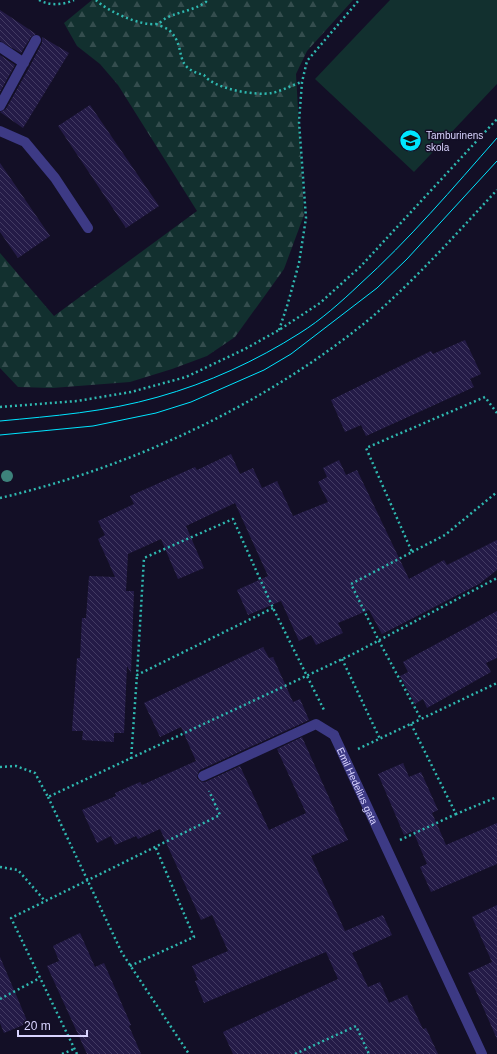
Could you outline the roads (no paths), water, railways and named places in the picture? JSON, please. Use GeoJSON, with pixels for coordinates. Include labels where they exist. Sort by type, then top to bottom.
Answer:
{"type":"FeatureCollection","features":[{"type":"Feature","properties":{"kind":"street"},"geometry":{"type":"LineString","coordinates":[[0,106],[36,40]]}},
{"type":"Feature","properties":{"kind":"street"},"geometry":{"type":"LineString","coordinates":[[0,47],[24,63]]}},
{"type":"Feature","properties":{"kind":"street"},"geometry":{"type":"LineString","coordinates":[[0,131],[25,142],[55,178],[88,228]]}},
{"type":"Feature","properties":{"kind":"street","name":"Emil Hedelius gata"},"geometry":{"type":"LineString","coordinates":[[203,776],[316,724],[334,735],[482,1054]]}},
{"type":"Feature","properties":{"kind":"tram line"},"geometry":{"type":"LineString","coordinates":[[0,421],[99,410],[158,397],[213,378],[266,353],[308,328],[345,298],[395,250],[497,138]]}},
{"type":"Feature","properties":{"kind":"tram line"},"geometry":{"type":"LineString","coordinates":[[0,435],[93,426],[156,413],[191,402],[264,370],[291,354],[377,288],[407,259],[497,161]]}},
{"type":"Feature","properties":{"kind":"place","name":"Tamburinens skola"},"geometry":{"type":"Point","coordinates":[411,141]}}]}
